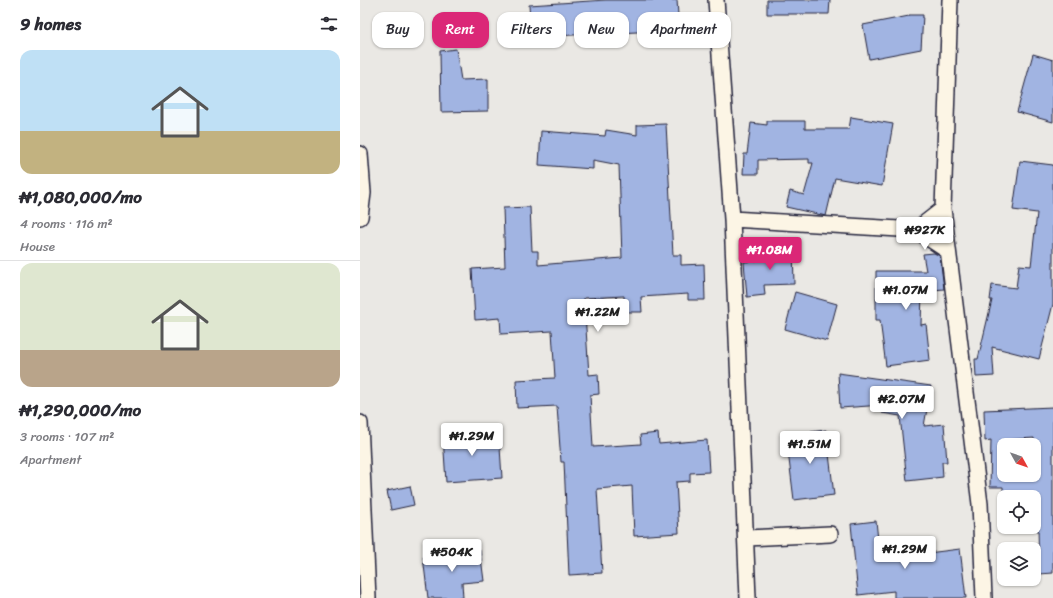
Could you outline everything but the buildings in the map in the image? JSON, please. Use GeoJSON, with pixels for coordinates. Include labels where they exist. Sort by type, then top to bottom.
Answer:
{"type":"FeatureCollection","features":[{"type":"Feature","properties":{"kind":"street"},"geometry":{"type":"LineString","coordinates":[[716,0],[732,219],[748,598]]}},
{"type":"Feature","properties":{"kind":"street"},"geometry":{"type":"LineString","coordinates":[[950,0],[943,209],[980,504],[984,598]]}},
{"type":"Feature","properties":{"kind":"street"},"geometry":{"type":"LineString","coordinates":[[360,154],[363,193],[360,217]]}},
{"type":"Feature","properties":{"kind":"street"},"geometry":{"type":"LineString","coordinates":[[916,230],[943,209]]}},
{"type":"Feature","properties":{"kind":"street"},"geometry":{"type":"LineString","coordinates":[[732,219],[916,230],[948,250]]}},
{"type":"Feature","properties":{"kind":"street"},"geometry":{"type":"LineString","coordinates":[[360,423],[368,598]]}},
{"type":"Feature","properties":{"kind":"street"},"geometry":{"type":"LineString","coordinates":[[746,538],[830,534]]}}]}
